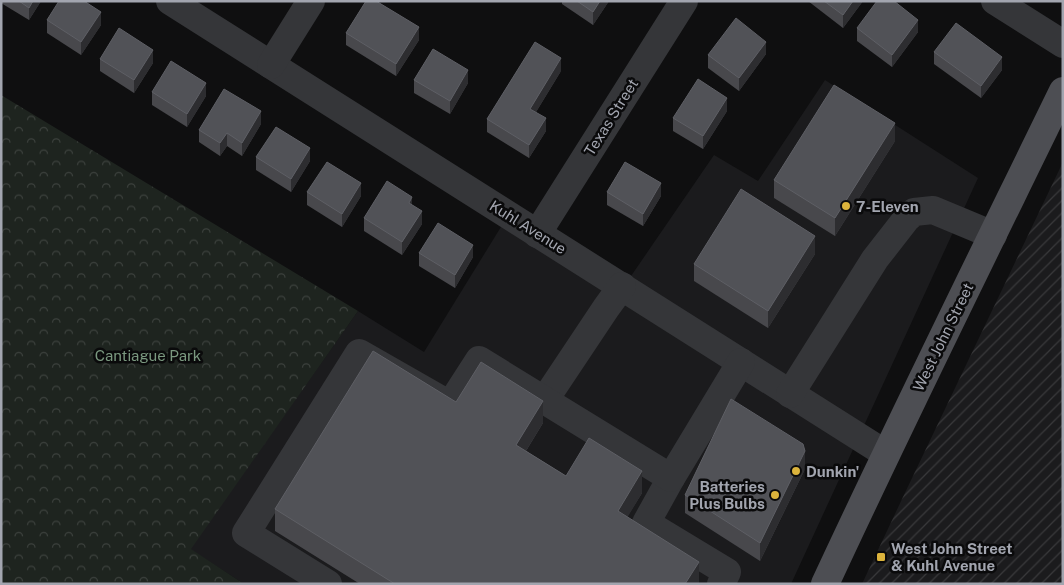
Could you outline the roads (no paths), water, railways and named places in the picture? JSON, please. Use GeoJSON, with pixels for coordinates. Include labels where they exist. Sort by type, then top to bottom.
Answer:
{"type":"FeatureCollection","features":[{"type":"Feature","properties":{"kind":"main road","name":"West John Street"},"geometry":{"type":"LineString","coordinates":[[825,584],[886,454],[1063,91]]}},
{"type":"Feature","properties":{"kind":"street","name":"Kuhl Avenue"},"geometry":{"type":"LineString","coordinates":[[170,1],[886,454]]}},
{"type":"Feature","properties":{"kind":"street"},"geometry":{"type":"LineString","coordinates":[[271,65],[311,1]]}},
{"type":"Feature","properties":{"kind":"street","name":"Texas Street"},"geometry":{"type":"LineString","coordinates":[[537,234],[684,1]]}},
{"type":"Feature","properties":{"kind":"street"},"geometry":{"type":"LineString","coordinates":[[995,1],[1063,44]]}},
{"type":"Feature","properties":{"kind":"street"},"geometry":{"type":"LineString","coordinates":[[790,394],[875,259],[907,218],[914,212],[932,210],[993,235]]}},
{"type":"Feature","properties":{"kind":"street"},"geometry":{"type":"LineString","coordinates":[[544,401],[622,286]]}},
{"type":"Feature","properties":{"kind":"street"},"geometry":{"type":"LineString","coordinates":[[328,584],[246,533],[359,353],[450,405],[479,360],[671,478]]}},
{"type":"Feature","properties":{"kind":"street"},"geometry":{"type":"LineString","coordinates":[[721,584],[727,572],[646,523],[741,362]]}},
{"type":"Feature","properties":{"kind":"place","name":"7-Eleven"},"geometry":{"type":"Point","coordinates":[846,206]}},
{"type":"Feature","properties":{"kind":"place","name":"Dunkin'"},"geometry":{"type":"Point","coordinates":[796,471]}},
{"type":"Feature","properties":{"kind":"place","name":"Batteries Plus Bulbs"},"geometry":{"type":"Point","coordinates":[775,495]}},
{"type":"Feature","properties":{"kind":"place","name":"West John Street & Kuhl Avenue"},"geometry":{"type":"Point","coordinates":[881,557]}},
{"type":"Feature","properties":{"kind":"park label","name":"Cantiague Park"},"geometry":{"type":"Point","coordinates":[148,355]}}]}
